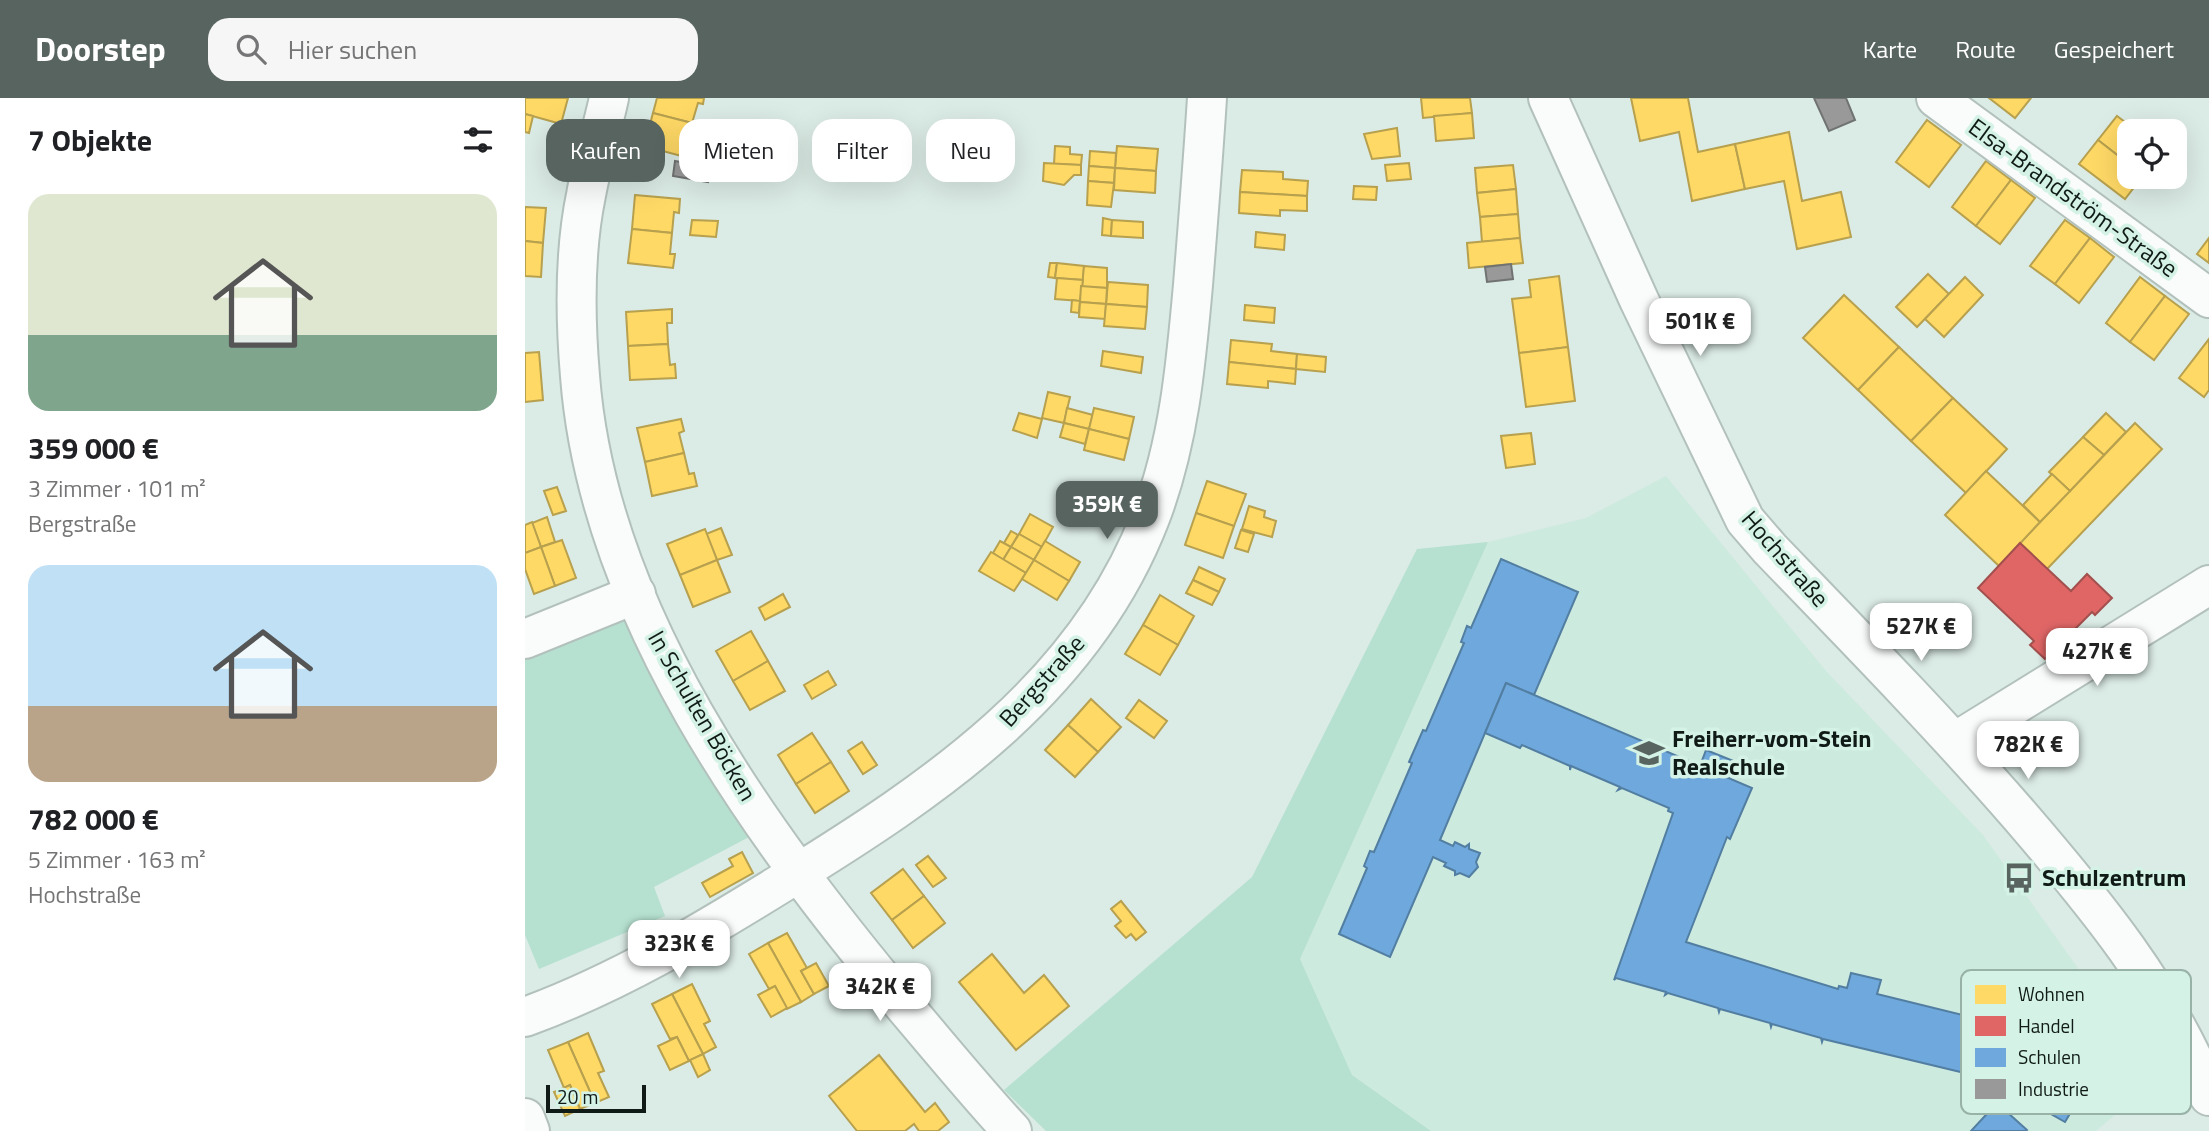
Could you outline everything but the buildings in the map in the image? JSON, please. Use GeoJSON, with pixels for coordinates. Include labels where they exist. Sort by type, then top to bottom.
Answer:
{"type":"FeatureCollection","features":[{"type":"Feature","properties":{"kind":"street","name":"In Schulten Böcken"},"geometry":{"type":"LineString","coordinates":[[609,98],[585,197],[577,285],[580,377],[592,456],[613,531],[636,594],[662,655],[705,730],[798,873],[847,937],[1012,1131]]}},
{"type":"Feature","properties":{"kind":"street","name":"Bergstraße"},"geometry":{"type":"LineString","coordinates":[[525,1017],[580,997],[685,943],[866,831],[957,767],[1036,694],[1079,644],[1120,582],[1150,518],[1175,437],[1187,358],[1207,98]]}},
{"type":"Feature","properties":{"kind":"street","name":"Hochstraße"},"geometry":{"type":"LineString","coordinates":[[1548,98],[1639,300],[1745,520],[1955,742],[2056,858],[2143,970]]}},
{"type":"Feature","properties":{"kind":"street","name":"Elsa-Brandström-Straße"},"geometry":{"type":"LineString","coordinates":[[1936,98],[2209,298]]}},
{"type":"Feature","properties":{"kind":"street"},"geometry":{"type":"LineString","coordinates":[[1955,742],[2209,585]]}},
{"type":"Feature","properties":{"kind":"street"},"geometry":{"type":"LineString","coordinates":[[525,639],[636,594]]}},
{"type":"Feature","properties":{"kind":"street","name":"Hochstraße"},"geometry":{"type":"LineString","coordinates":[[2191,1055],[2209,1096]]}},
{"type":"Feature","properties":{"kind":"street"},"geometry":{"type":"LineString","coordinates":[[525,1118],[530,1131]]}},
{"type":"Feature","properties":{"kind":"shaded area","name":"Freiherr-vom-Stein Realschule"},"geometry":{"type":"Polygon","coordinates":[[[1666,476],[1826,671],[1983,835],[2079,970],[1961,970],[1961,1114],[2116,1114],[2096,1131],[1431,1131],[1352,1075],[1300,959],[1488,542],[1586,518],[1666,476]]]}},
{"type":"Feature","properties":{"kind":"shaded area"},"geometry":{"type":"Polygon","coordinates":[[[1488,542],[1300,959],[1352,1075],[1431,1131],[1046,1131],[1004,1090],[1252,877],[1417,549],[1488,542]]]}},
{"type":"Feature","properties":{"kind":"shaded area"},"geometry":{"type":"Polygon","coordinates":[[[627,619],[751,836],[654,887],[665,916],[539,969],[525,935],[525,660],[627,619]]]}},
{"type":"Feature","properties":{"kind":"place","name":"Freiherr-vom-Stein Realschule"},"geometry":{"type":"Point","coordinates":[1649,753]}},
{"type":"Feature","properties":{"kind":"place","name":"Schulzentrum"},"geometry":{"type":"Point","coordinates":[2019,878]}}]}
